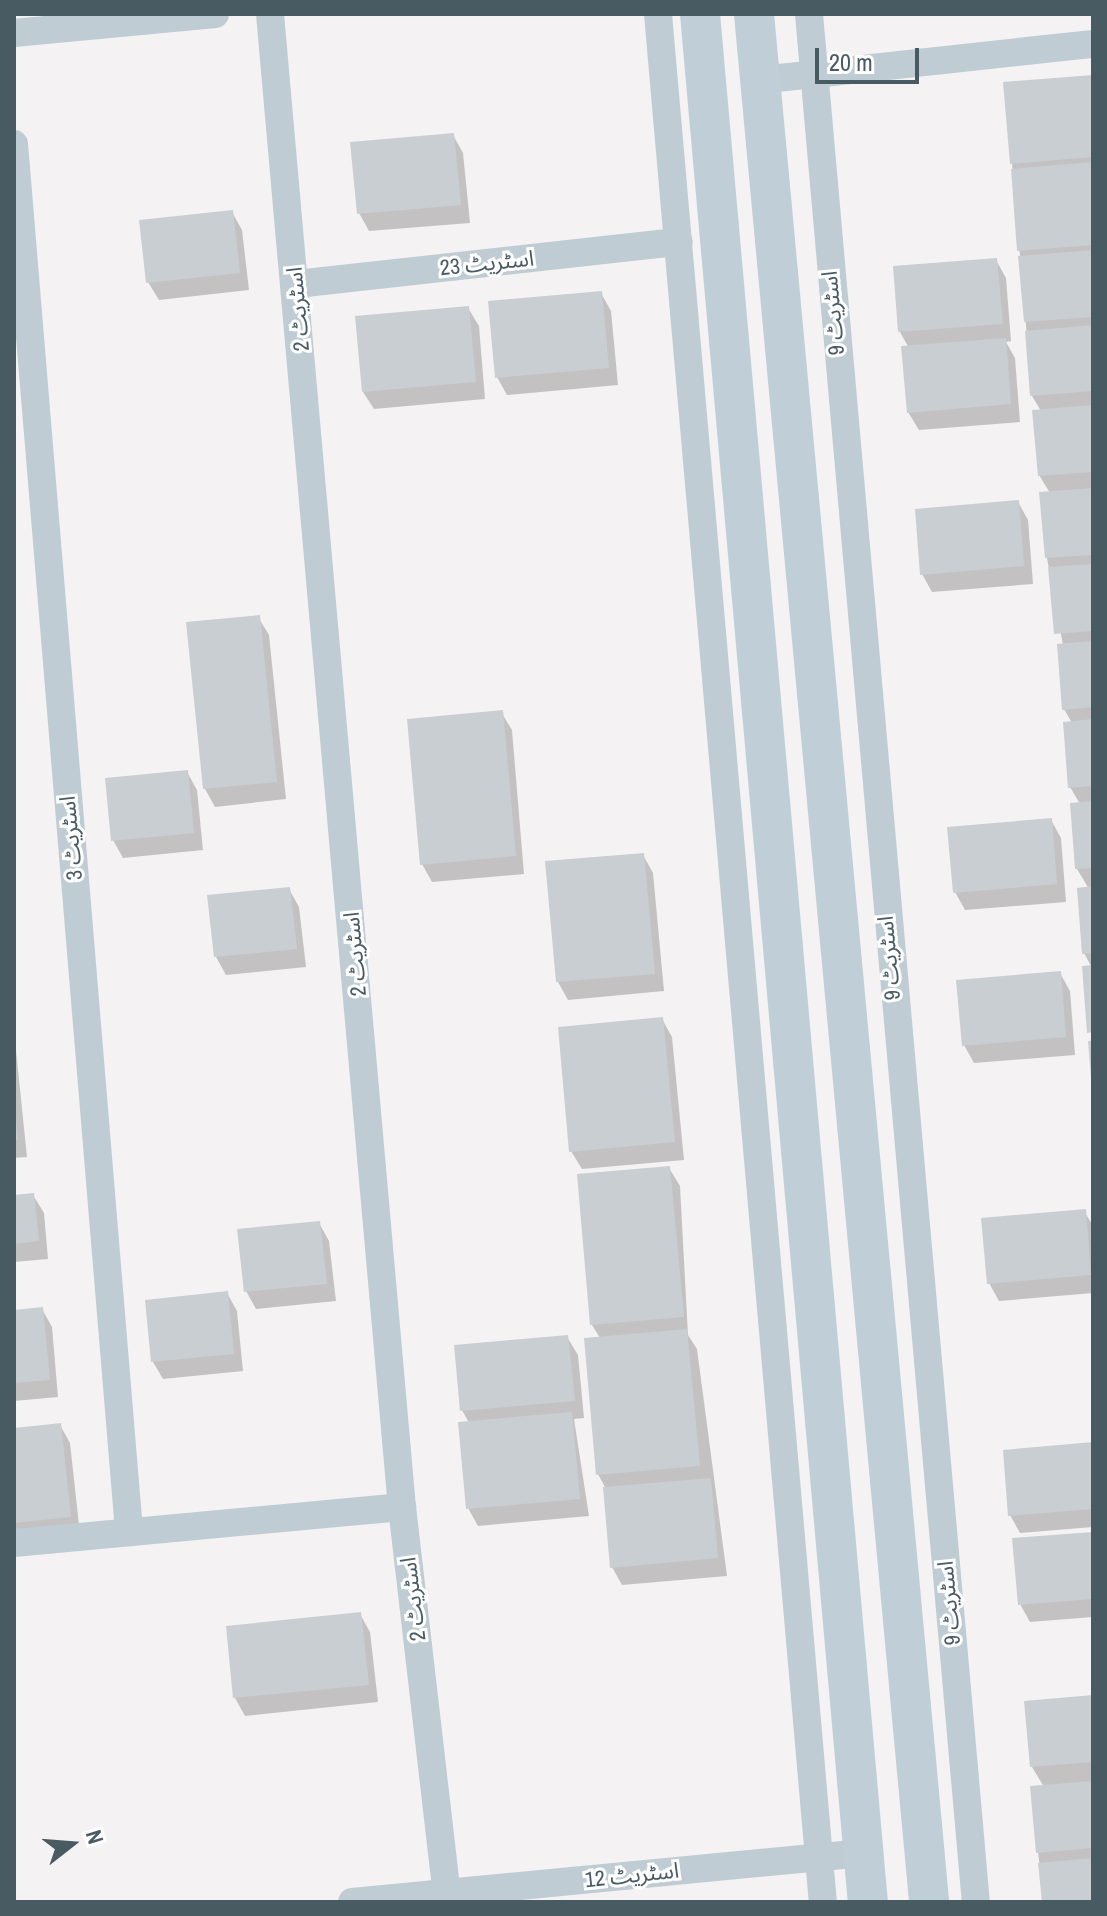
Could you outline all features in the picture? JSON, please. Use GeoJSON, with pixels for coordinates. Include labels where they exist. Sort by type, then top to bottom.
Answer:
{"type":"FeatureCollection","features":[{"type":"Feature","properties":{"kind":"main road"},"geometry":{"type":"LineString","coordinates":[[700,14],[868,1902]]}},
{"type":"Feature","properties":{"kind":"main road"},"geometry":{"type":"LineString","coordinates":[[754,14],[929,1902]]}},
{"type":"Feature","properties":{"kind":"street"},"geometry":{"type":"LineString","coordinates":[[14,33],[215,14]]}},
{"type":"Feature","properties":{"kind":"street","name":"اسٹریٹ 2"},"geometry":{"type":"LineString","coordinates":[[270,14],[402,1507],[447,1893]]}},
{"type":"Feature","properties":{"kind":"street"},"geometry":{"type":"LineString","coordinates":[[658,14],[823,1902]]}},
{"type":"Feature","properties":{"kind":"street","name":"اسٹریٹ 9"},"geometry":{"type":"LineString","coordinates":[[809,14],[976,1902]]}},
{"type":"Feature","properties":{"kind":"street"},"geometry":{"type":"LineString","coordinates":[[760,80],[1093,44]]}},
{"type":"Feature","properties":{"kind":"street","name":"اسٹریٹ 3"},"geometry":{"type":"LineString","coordinates":[[14,144],[129,1532]]}},
{"type":"Feature","properties":{"kind":"street","name":"اسٹریٹ 23"},"geometry":{"type":"LineString","coordinates":[[296,284],[679,242]]}},
{"type":"Feature","properties":{"kind":"street"},"geometry":{"type":"LineString","coordinates":[[14,1543],[402,1507]]}},
{"type":"Feature","properties":{"kind":"street","name":"اسٹریٹ 12"},"geometry":{"type":"LineString","coordinates":[[352,1902],[864,1853]]}},
{"type":"Feature","properties":{"kind":"building"},"geometry":{"type":"Polygon","coordinates":[[[1093,75],[1093,157],[1010,164],[1003,82],[1093,75]]]}},
{"type":"Feature","properties":{"kind":"building"},"geometry":{"type":"Polygon","coordinates":[[[454,133],[461,205],[357,214],[350,142],[454,133]]]}},
{"type":"Feature","properties":{"kind":"building"},"geometry":{"type":"Polygon","coordinates":[[[1093,162],[1093,245],[1017,251],[1011,169],[1093,162]]]}},
{"type":"Feature","properties":{"kind":"building"},"geometry":{"type":"Polygon","coordinates":[[[233,210],[240,273],[146,283],[139,220],[233,210]]]}},
{"type":"Feature","properties":{"kind":"building"},"geometry":{"type":"Polygon","coordinates":[[[1093,250],[1093,317],[1024,322],[1018,256],[1093,250]]]}},
{"type":"Feature","properties":{"kind":"building"},"geometry":{"type":"Polygon","coordinates":[[[997,258],[1003,324],[898,332],[893,266],[997,258]]]}},
{"type":"Feature","properties":{"kind":"building"},"geometry":{"type":"Polygon","coordinates":[[[602,291],[609,368],[495,378],[488,301],[602,291]]]}},
{"type":"Feature","properties":{"kind":"building"},"geometry":{"type":"Polygon","coordinates":[[[469,306],[476,382],[362,392],[355,316],[469,306]]]}},
{"type":"Feature","properties":{"kind":"building"},"geometry":{"type":"Polygon","coordinates":[[[1093,325],[1093,391],[1030,396],[1025,331],[1093,325]]]}},
{"type":"Feature","properties":{"kind":"building"},"geometry":{"type":"Polygon","coordinates":[[[1006,338],[1011,404],[907,413],[901,346],[1006,338]]]}},
{"type":"Feature","properties":{"kind":"building"},"geometry":{"type":"Polygon","coordinates":[[[1093,405],[1093,472],[1038,476],[1032,410],[1093,405]]]}},
{"type":"Feature","properties":{"kind":"building"},"geometry":{"type":"Polygon","coordinates":[[[1093,488],[1093,555],[1045,558],[1039,492],[1093,488]]]}},
{"type":"Feature","properties":{"kind":"building"},"geometry":{"type":"Polygon","coordinates":[[[1019,500],[1024,566],[920,575],[915,509],[1019,500]]]}},
{"type":"Feature","properties":{"kind":"building"},"geometry":{"type":"Polygon","coordinates":[[[1093,564],[1093,631],[1054,634],[1048,567],[1093,564]]]}},
{"type":"Feature","properties":{"kind":"building"},"geometry":{"type":"Polygon","coordinates":[[[260,615],[277,782],[203,789],[186,622],[260,615]]]}},
{"type":"Feature","properties":{"kind":"building"},"geometry":{"type":"Polygon","coordinates":[[[1093,641],[1093,707],[1062,710],[1057,644],[1093,641]]]}},
{"type":"Feature","properties":{"kind":"building"},"geometry":{"type":"Polygon","coordinates":[[[503,710],[516,856],[420,865],[407,719],[503,710]]]}},
{"type":"Feature","properties":{"kind":"building"},"geometry":{"type":"Polygon","coordinates":[[[1093,719],[1093,786],[1068,788],[1063,722],[1093,719]]]}},
{"type":"Feature","properties":{"kind":"building"},"geometry":{"type":"Polygon","coordinates":[[[188,770],[194,833],[111,841],[105,778],[188,770]]]}},
{"type":"Feature","properties":{"kind":"building"},"geometry":{"type":"Polygon","coordinates":[[[1093,801],[1093,868],[1075,869],[1070,803],[1093,801]]]}},
{"type":"Feature","properties":{"kind":"building"},"geometry":{"type":"Polygon","coordinates":[[[1052,818],[1057,884],[953,893],[947,827],[1052,818]]]}},
{"type":"Feature","properties":{"kind":"building"},"geometry":{"type":"Polygon","coordinates":[[[644,853],[655,974],[556,982],[545,861],[644,853]]]}},
{"type":"Feature","properties":{"kind":"building"},"geometry":{"type":"Polygon","coordinates":[[[1093,886],[1093,953],[1082,954],[1077,888],[1093,886]]]}},
{"type":"Feature","properties":{"kind":"building"},"geometry":{"type":"Polygon","coordinates":[[[290,887],[297,949],[214,957],[207,895],[290,887]]]}},
{"type":"Feature","properties":{"kind":"building"},"geometry":{"type":"Polygon","coordinates":[[[1093,965],[1093,1032],[1087,1033],[1082,966],[1093,965]]]}},
{"type":"Feature","properties":{"kind":"building"},"geometry":{"type":"Polygon","coordinates":[[[1061,971],[1066,1037],[962,1046],[956,980],[1061,971]]]}},
{"type":"Feature","properties":{"kind":"building"},"geometry":{"type":"Polygon","coordinates":[[[663,1017],[675,1142],[569,1152],[558,1027],[663,1017]]]}},
{"type":"Feature","properties":{"kind":"building"},"geometry":{"type":"Polygon","coordinates":[[[1088,1041],[1093,1041],[1093,1077],[1091,1077],[1088,1041]]]}},
{"type":"Feature","properties":{"kind":"building"},"geometry":{"type":"Polygon","coordinates":[[[16,1120],[18,1140],[14,1140],[16,1120]]]}},
{"type":"Feature","properties":{"kind":"building"},"geometry":{"type":"Polygon","coordinates":[[[670,1166],[684,1317],[590,1325],[577,1174],[670,1166]]]}},
{"type":"Feature","properties":{"kind":"building"},"geometry":{"type":"Polygon","coordinates":[[[34,1193],[39,1241],[14,1244],[14,1195],[34,1193]]]}},
{"type":"Feature","properties":{"kind":"building"},"geometry":{"type":"Polygon","coordinates":[[[1086,1209],[1091,1275],[987,1284],[981,1218],[1086,1209]]]}},
{"type":"Feature","properties":{"kind":"building"},"geometry":{"type":"Polygon","coordinates":[[[320,1221],[327,1284],[244,1292],[237,1229],[320,1221]]]}},
{"type":"Feature","properties":{"kind":"building"},"geometry":{"type":"Polygon","coordinates":[[[228,1291],[234,1354],[151,1362],[145,1300],[228,1291]]]}},
{"type":"Feature","properties":{"kind":"building"},"geometry":{"type":"Polygon","coordinates":[[[43,1307],[50,1380],[14,1383],[14,1310],[43,1307]]]}},
{"type":"Feature","properties":{"kind":"building"},"geometry":{"type":"Polygon","coordinates":[[[687,1329],[700,1466],[596,1475],[584,1338],[687,1329]]]}},
{"type":"Feature","properties":{"kind":"building"},"geometry":{"type":"Polygon","coordinates":[[[568,1335],[575,1401],[460,1411],[454,1345],[568,1335]]]}},
{"type":"Feature","properties":{"kind":"building"},"geometry":{"type":"Polygon","coordinates":[[[572,1412],[580,1499],[466,1509],[458,1422],[572,1412]]]}},
{"type":"Feature","properties":{"kind":"building"},"geometry":{"type":"Polygon","coordinates":[[[61,1423],[71,1517],[14,1523],[14,1428],[61,1423]]]}},
{"type":"Feature","properties":{"kind":"building"},"geometry":{"type":"Polygon","coordinates":[[[1093,1442],[1093,1509],[1008,1516],[1003,1450],[1093,1442]]]}},
{"type":"Feature","properties":{"kind":"building"},"geometry":{"type":"Polygon","coordinates":[[[711,1478],[718,1558],[610,1568],[603,1487],[711,1478]]]}},
{"type":"Feature","properties":{"kind":"building"},"geometry":{"type":"Polygon","coordinates":[[[1093,1532],[1093,1599],[1018,1605],[1012,1538],[1093,1532]]]}},
{"type":"Feature","properties":{"kind":"building"},"geometry":{"type":"Polygon","coordinates":[[[361,1612],[369,1685],[233,1698],[226,1626],[361,1612]]]}},
{"type":"Feature","properties":{"kind":"building"},"geometry":{"type":"Polygon","coordinates":[[[1093,1695],[1093,1762],[1030,1767],[1024,1701],[1093,1695]]]}},
{"type":"Feature","properties":{"kind":"building"},"geometry":{"type":"Polygon","coordinates":[[[1093,1781],[1093,1848],[1036,1853],[1030,1786],[1093,1781]]]}},
{"type":"Feature","properties":{"kind":"building"},"geometry":{"type":"Polygon","coordinates":[[[1093,1858],[1093,1902],[1042,1902],[1038,1863],[1093,1858]]]}}]}
